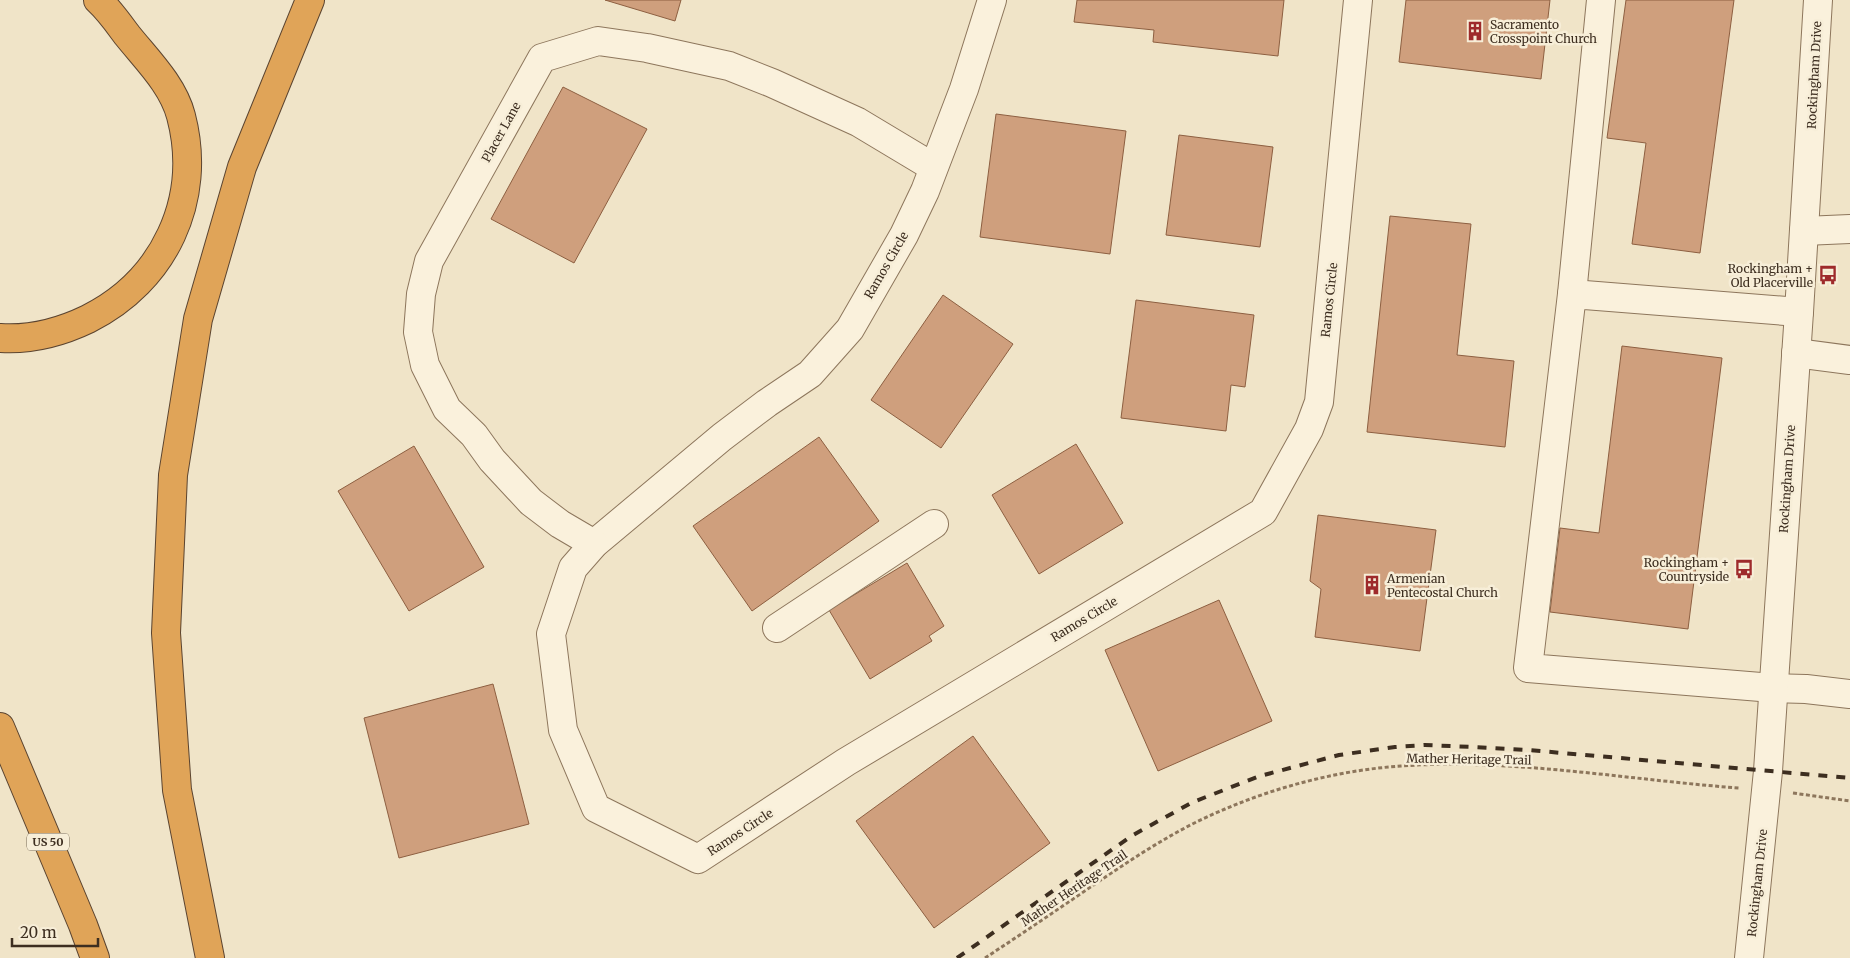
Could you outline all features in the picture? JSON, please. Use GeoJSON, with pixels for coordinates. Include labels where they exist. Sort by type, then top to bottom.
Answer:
{"type":"FeatureCollection","features":[{"type":"Feature","properties":{"kind":"highway"},"geometry":{"type":"LineString","coordinates":[[0,338],[44,335],[70,328],[106,309],[128,293],[155,263],[169,240],[180,214],[186,187],[188,159],[181,116],[169,88],[98,0]]}},
{"type":"Feature","properties":{"kind":"highway"},"geometry":{"type":"LineString","coordinates":[[210,958],[176,781],[166,633],[173,475],[198,319],[239,177],[310,0]]}},
{"type":"Feature","properties":{"kind":"highway","name":"US 50"},"geometry":{"type":"LineString","coordinates":[[0,727],[95,958]]}},
{"type":"Feature","properties":{"kind":"street","name":"Ramos Circle"},"geometry":{"type":"LineString","coordinates":[[992,0],[964,89],[925,191],[904,235],[850,329],[810,374],[722,437],[594,544],[573,568],[551,634],[563,730],[596,808],[698,859],[846,762],[1263,512],[1309,429],[1319,402],[1358,0]]}},
{"type":"Feature","properties":{"kind":"street"},"geometry":{"type":"LineString","coordinates":[[1602,0],[1572,294],[1528,668],[1850,694]]}},
{"type":"Feature","properties":{"kind":"street","name":"Rockingham Drive"},"geometry":{"type":"LineString","coordinates":[[1749,958],[1766,791],[1799,312],[1818,0]]}},
{"type":"Feature","properties":{"kind":"street","name":"Placer Lane"},"geometry":{"type":"LineString","coordinates":[[594,544],[560,524],[531,502],[492,460],[474,435],[447,409],[426,365],[418,332],[421,294],[429,261],[542,58],[598,41],[647,48],[729,66],[772,83],[858,122],[933,167]]}},
{"type":"Feature","properties":{"kind":"street"},"geometry":{"type":"LineString","coordinates":[[1804,231],[1850,229]]}},
{"type":"Feature","properties":{"kind":"street"},"geometry":{"type":"LineString","coordinates":[[1572,294],[1799,312]]}},
{"type":"Feature","properties":{"kind":"street"},"geometry":{"type":"LineString","coordinates":[[1796,353],[1850,360]]}},
{"type":"Feature","properties":{"kind":"street"},"geometry":{"type":"LineString","coordinates":[[777,628],[934,524]]}},
{"type":"Feature","properties":{"kind":"path","name":"Mather Heritage Trail"},"geometry":{"type":"LineString","coordinates":[[985,958],[1156,844],[1223,809],[1283,787],[1336,775],[1400,766],[1476,765],[1553,770],[1850,801]]}},
{"type":"Feature","properties":{"kind":"building"},"geometry":{"type":"Polygon","coordinates":[[[605,0],[681,0],[675,21],[605,0]]]}},
{"type":"Feature","properties":{"kind":"building"},"geometry":{"type":"Polygon","coordinates":[[[1077,0],[1284,0],[1278,56],[1153,42],[1154,30],[1074,22],[1077,0]]]}},
{"type":"Feature","properties":{"kind":"building","name":"Sacramento Crosspoint Church"},"geometry":{"type":"Polygon","coordinates":[[[1406,0],[1550,0],[1541,79],[1399,62],[1406,0]]]}},
{"type":"Feature","properties":{"kind":"building"},"geometry":{"type":"Polygon","coordinates":[[[1626,0],[1734,0],[1700,253],[1632,244],[1646,143],[1607,138],[1626,0]]]}},
{"type":"Feature","properties":{"kind":"building"},"geometry":{"type":"Polygon","coordinates":[[[563,87],[647,129],[574,263],[491,219],[563,87]]]}},
{"type":"Feature","properties":{"kind":"building"},"geometry":{"type":"Polygon","coordinates":[[[996,114],[1126,131],[1110,254],[980,237],[996,114]]]}},
{"type":"Feature","properties":{"kind":"building"},"geometry":{"type":"Polygon","coordinates":[[[1179,135],[1273,147],[1260,247],[1166,235],[1179,135]]]}},
{"type":"Feature","properties":{"kind":"building"},"geometry":{"type":"Polygon","coordinates":[[[1390,216],[1471,224],[1457,355],[1514,361],[1505,447],[1367,432],[1390,216]]]}},
{"type":"Feature","properties":{"kind":"building"},"geometry":{"type":"Polygon","coordinates":[[[943,295],[1013,344],[941,448],[871,400],[943,295]]]}},
{"type":"Feature","properties":{"kind":"building"},"geometry":{"type":"Polygon","coordinates":[[[1136,300],[1254,315],[1245,387],[1231,385],[1226,431],[1121,418],[1136,300]]]}},
{"type":"Feature","properties":{"kind":"building"},"geometry":{"type":"Polygon","coordinates":[[[1622,346],[1722,358],[1688,629],[1550,612],[1560,528],[1599,533],[1622,346]]]}},
{"type":"Feature","properties":{"kind":"building"},"geometry":{"type":"Polygon","coordinates":[[[819,437],[879,521],[752,611],[693,526],[819,437]]]}},
{"type":"Feature","properties":{"kind":"building"},"geometry":{"type":"Polygon","coordinates":[[[1076,444],[1123,523],[1039,574],[992,495],[1076,444]]]}},
{"type":"Feature","properties":{"kind":"building"},"geometry":{"type":"Polygon","coordinates":[[[414,446],[484,567],[409,611],[338,491],[414,446]]]}},
{"type":"Feature","properties":{"kind":"building","name":"Armenian Pentecostal Church"},"geometry":{"type":"Polygon","coordinates":[[[1318,515],[1436,530],[1420,651],[1315,637],[1321,589],[1310,581],[1318,515]]]}},
{"type":"Feature","properties":{"kind":"building"},"geometry":{"type":"Polygon","coordinates":[[[907,563],[944,626],[929,636],[932,641],[870,679],[829,610],[907,563]]]}},
{"type":"Feature","properties":{"kind":"building"},"geometry":{"type":"Polygon","coordinates":[[[1219,600],[1272,721],[1158,771],[1105,650],[1219,600]]]}},
{"type":"Feature","properties":{"kind":"building"},"geometry":{"type":"Polygon","coordinates":[[[493,684],[529,824],[399,858],[364,718],[493,684]]]}},
{"type":"Feature","properties":{"kind":"building"},"geometry":{"type":"Polygon","coordinates":[[[973,736],[1050,843],[934,928],[856,821],[973,736]]]}},
{"type":"Feature","properties":{"kind":"railway"},"geometry":{"type":"LineString","coordinates":[[957,958],[1133,835],[1193,802],[1260,776],[1339,755],[1425,745],[1472,747],[1528,750],[1850,778]]}},
{"type":"Feature","properties":{"kind":"place","name":"Sacramento Crosspoint Church"},"geometry":{"type":"Point","coordinates":[1475,31]}},
{"type":"Feature","properties":{"kind":"place","name":"Rockingham + Old Placerville"},"geometry":{"type":"Point","coordinates":[1828,275]}},
{"type":"Feature","properties":{"kind":"place","name":"Rockingham + Countryside"},"geometry":{"type":"Point","coordinates":[1744,569]}},
{"type":"Feature","properties":{"kind":"place","name":"Armenian Pentecostal Church"},"geometry":{"type":"Point","coordinates":[1372,585]}}]}
